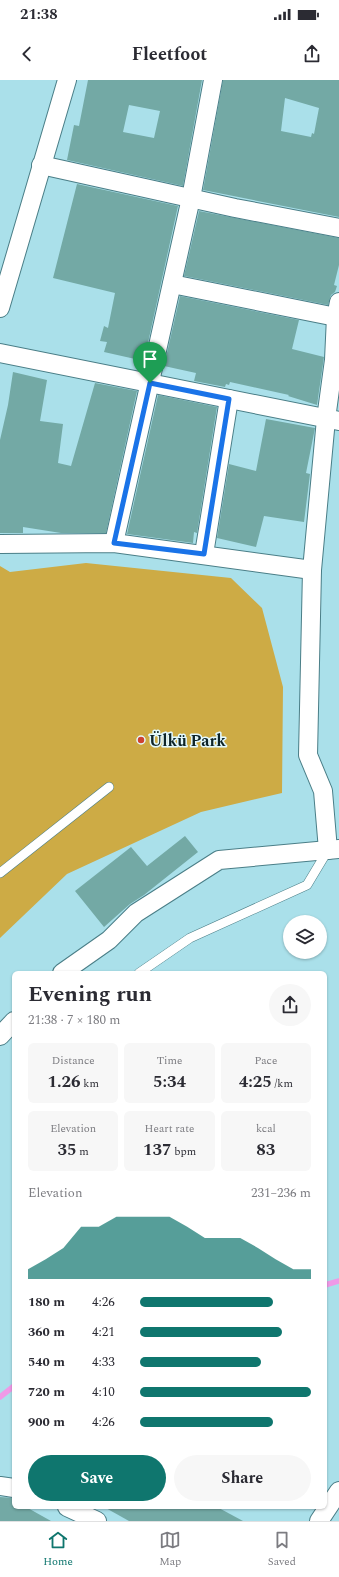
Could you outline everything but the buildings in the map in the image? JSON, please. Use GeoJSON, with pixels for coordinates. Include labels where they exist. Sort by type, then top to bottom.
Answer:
{"type":"FeatureCollection","features":[{"type":"Feature","properties":{"kind":"street"},"geometry":{"type":"LineString","coordinates":[[0,308],[67,80]]}},
{"type":"Feature","properties":{"kind":"street"},"geometry":{"type":"LineString","coordinates":[[114,543],[191,198],[213,80]]}},
{"type":"Feature","properties":{"kind":"street"},"geometry":{"type":"LineString","coordinates":[[41,166],[234,208],[339,228]]}},
{"type":"Feature","properties":{"kind":"street"},"geometry":{"type":"LineString","coordinates":[[65,971],[109,940],[136,913],[219,860],[334,850],[323,791],[308,755],[312,570],[333,420],[334,360],[338,310],[172,284]]}},
{"type":"Feature","properties":{"kind":"street"},"geometry":{"type":"LineString","coordinates":[[0,353],[333,420]]}},
{"type":"Feature","properties":{"kind":"street"},"geometry":{"type":"LineString","coordinates":[[204,554],[229,399]]}},
{"type":"Feature","properties":{"kind":"street"},"geometry":{"type":"LineString","coordinates":[[0,544],[114,543],[204,554],[312,570]]}},
{"type":"Feature","properties":{"kind":"street"},"geometry":{"type":"LineString","coordinates":[[0,1036],[12,1023]]}},
{"type":"Feature","properties":{"kind":"street"},"geometry":{"type":"LineString","coordinates":[[0,1486],[12,1488]]}},
{"type":"Feature","properties":{"kind":"street"},"geometry":{"type":"LineString","coordinates":[[319,1521],[339,1491]]}},
{"type":"Feature","properties":{"kind":"street"},"geometry":{"type":"LineString","coordinates":[[71,1509],[93,1520]]}},
{"type":"Feature","properties":{"kind":"lane"},"geometry":{"type":"LineString","coordinates":[[0,873],[109,787]]}},
{"type":"Feature","properties":{"kind":"lane"},"geometry":{"type":"LineString","coordinates":[[143,971],[190,938],[307,885],[334,850]]}},
{"type":"Feature","properties":{"kind":"shaded area","name":"Ülkü Park"},"geometry":{"type":"Polygon","coordinates":[[[86,563],[231,578],[262,608],[283,687],[282,793],[201,812],[67,874],[0,938],[0,566],[10,572],[86,563]]]}},
{"type":"Feature","properties":{"kind":"waterway"},"geometry":{"type":"LineString","coordinates":[[327,1284],[339,1281]]}},
{"type":"Feature","properties":{"kind":"waterway"},"geometry":{"type":"LineString","coordinates":[[0,1397],[12,1388]]}},
{"type":"Feature","properties":{"kind":"place","name":"Ülkü Park"},"geometry":{"type":"Point","coordinates":[141,740]}},
{"type":"Feature","properties":{"kind":"route"},"geometry":{"type":"LineString","coordinates":[[150,383],[229,399],[204,554],[114,543],[150,383]]}}]}
